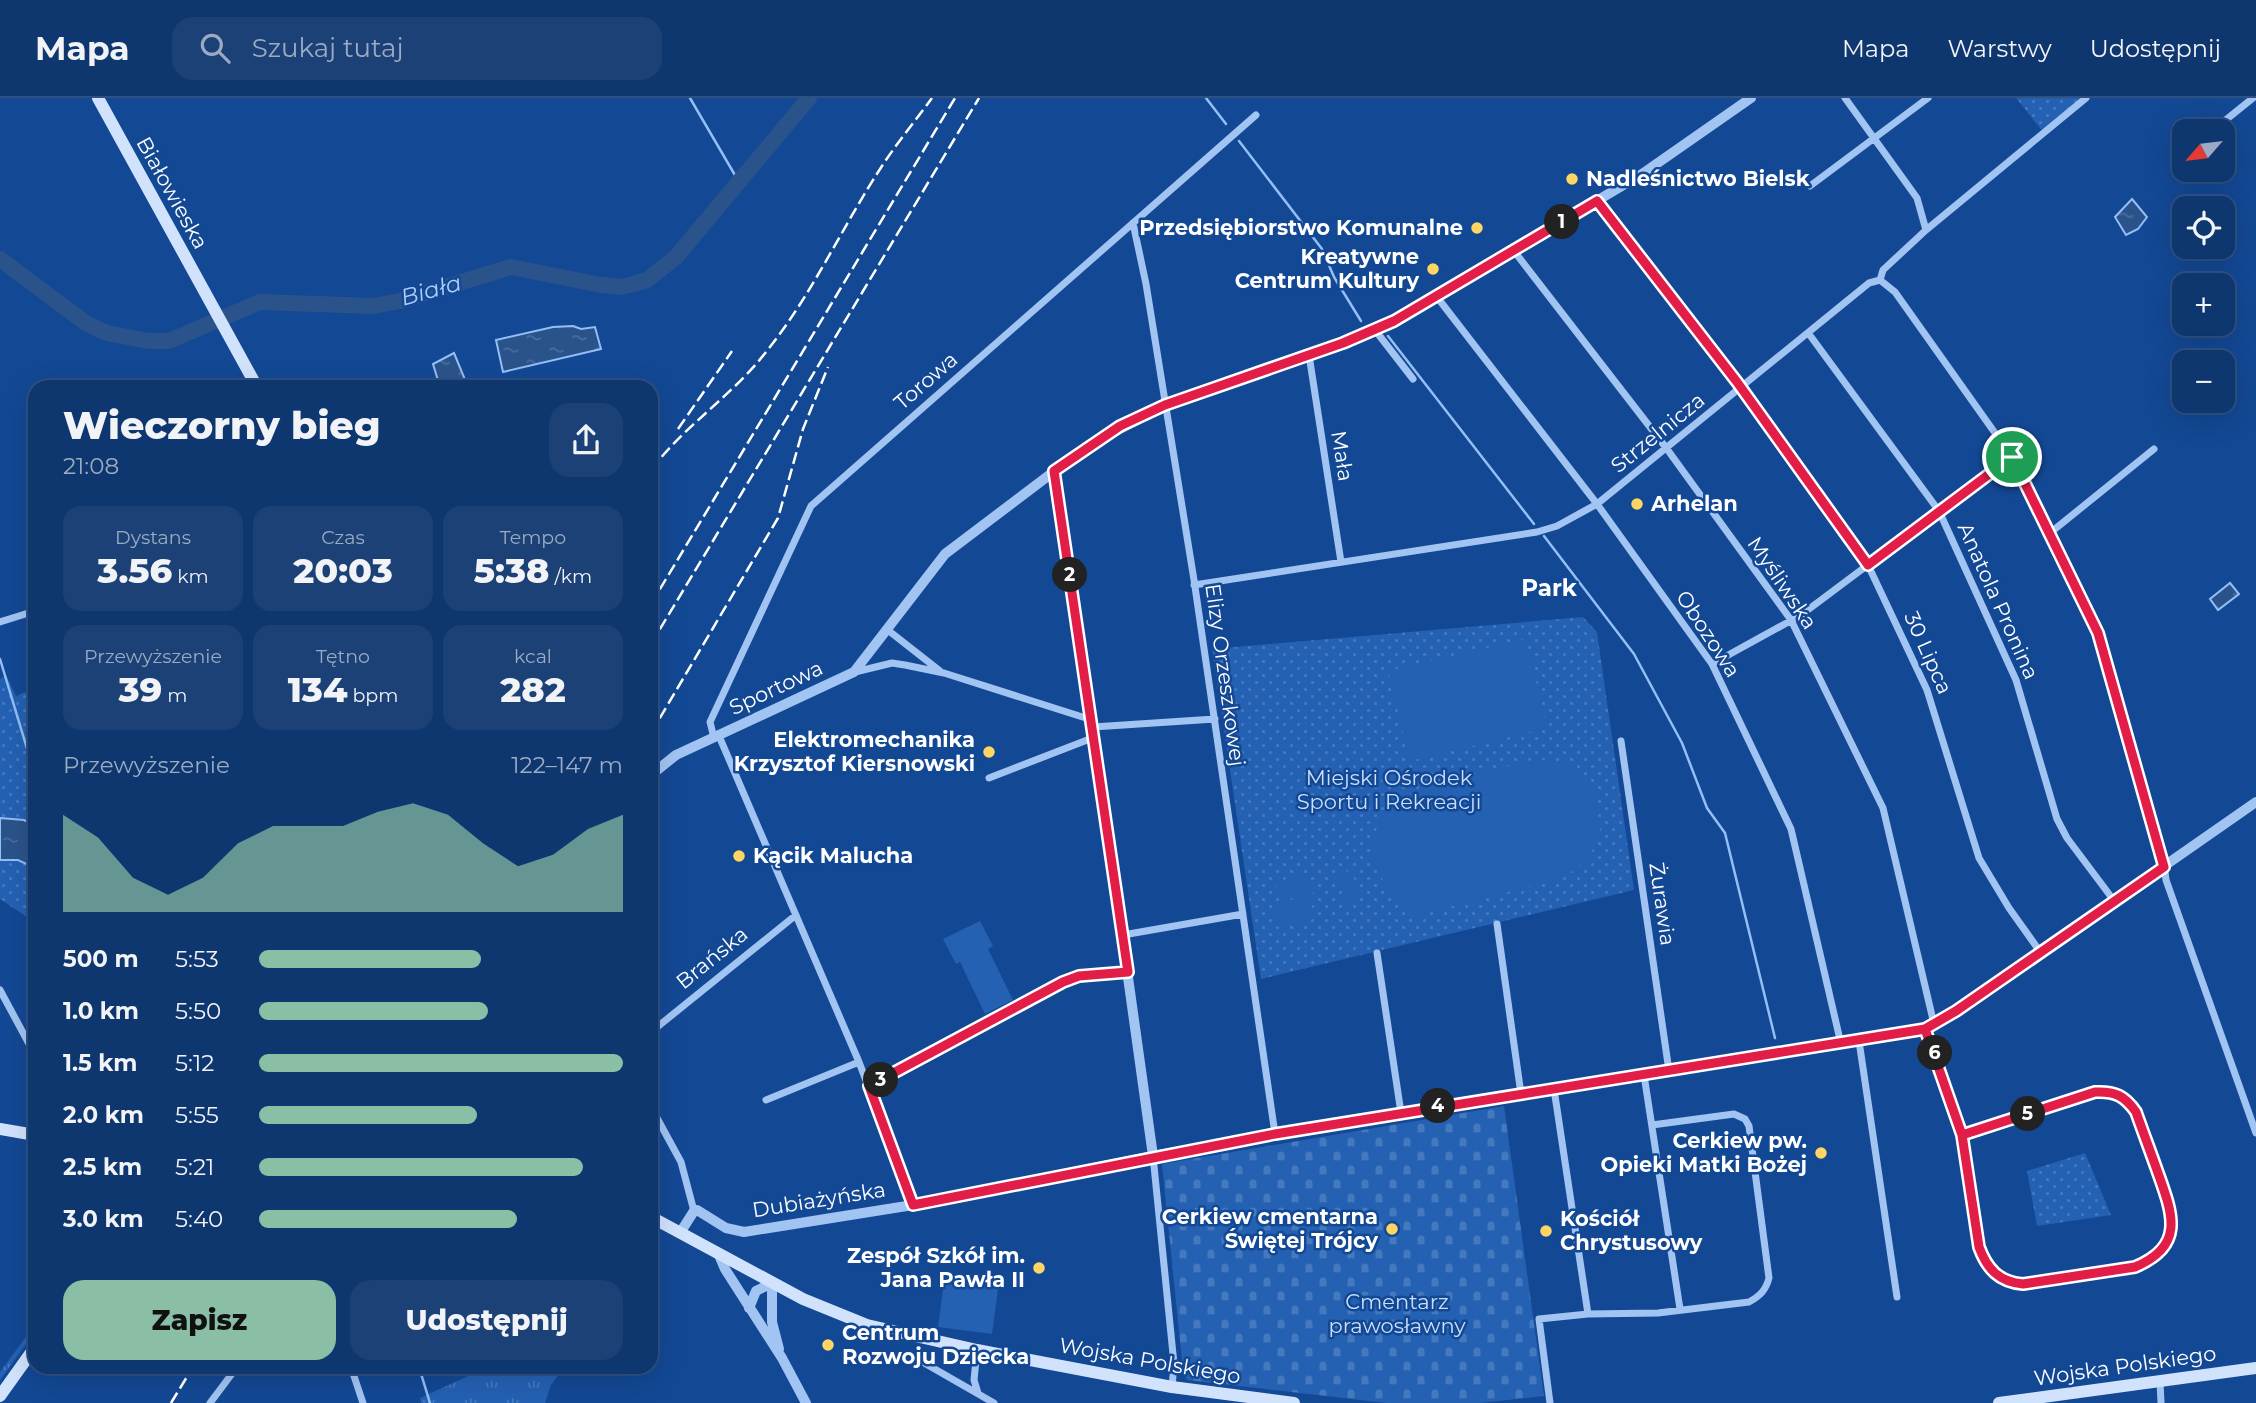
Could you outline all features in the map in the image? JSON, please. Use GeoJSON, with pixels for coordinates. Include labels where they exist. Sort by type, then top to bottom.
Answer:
{"type":"FeatureCollection","features":[{"type":"Feature","properties":{"kind":"main road","name":"Białowieska"},"geometry":{"type":"LineString","coordinates":[[98,98],[253,380]]}},
{"type":"Feature","properties":{"kind":"main road"},"geometry":{"type":"LineString","coordinates":[[0,1129],[28,1134]]}},
{"type":"Feature","properties":{"kind":"main road","name":"Wojska Polskiego"},"geometry":{"type":"LineString","coordinates":[[658,1221],[791,1294],[867,1325],[977,1350],[1172,1387],[1294,1403]]}},
{"type":"Feature","properties":{"kind":"main road"},"geometry":{"type":"LineString","coordinates":[[0,1396],[28,1357]]}},
{"type":"Feature","properties":{"kind":"main road","name":"Wojska Polskiego"},"geometry":{"type":"LineString","coordinates":[[1999,1403],[2256,1368]]}},
{"type":"Feature","properties":{"kind":"street"},"geometry":{"type":"LineString","coordinates":[[1845,98],[1917,198],[1926,230]]}},
{"type":"Feature","properties":{"kind":"street"},"geometry":{"type":"LineString","coordinates":[[1810,186],[1928,98]]}},
{"type":"Feature","properties":{"kind":"street","name":"Strzelnicza"},"geometry":{"type":"LineString","coordinates":[[1194,585],[1540,532],[1597,504],[1870,283],[1880,281],[1883,270],[1926,230],[2087,98]]}},
{"type":"Feature","properties":{"kind":"street"},"geometry":{"type":"LineString","coordinates":[[2227,119],[2253,98]]}},
{"type":"Feature","properties":{"kind":"street"},"geometry":{"type":"LineString","coordinates":[[888,631],[930,570],[946,554],[1054,471],[1120,426],[1165,405],[1375,330],[1437,297],[1597,201],[1749,99]]}},
{"type":"Feature","properties":{"kind":"street","name":"Torowa"},"geometry":{"type":"LineString","coordinates":[[716,737],[710,722],[811,506],[1256,115]]}},
{"type":"Feature","properties":{"kind":"street","name":"30 Lipca"},"geometry":{"type":"LineString","coordinates":[[1597,201],[1741,388],[1868,565],[1927,690],[1979,858],[2009,908],[2041,953]]}},
{"type":"Feature","properties":{"kind":"street","name":"Elizy Orzeszkowej"},"geometry":{"type":"LineString","coordinates":[[1133,223],[1137,232],[1194,585],[1275,1134]]}},
{"type":"Feature","properties":{"kind":"street","name":"Myśliwska"},"geometry":{"type":"LineString","coordinates":[[1514,251],[1667,449],[1790,621],[1883,808],[1930,1027],[1962,1135]]}},
{"type":"Feature","properties":{"kind":"street"},"geometry":{"type":"LineString","coordinates":[[1880,281],[1895,292],[2012,457],[2098,633],[2164,867],[2256,1133]]}},
{"type":"Feature","properties":{"kind":"street","name":"Obozowa"},"geometry":{"type":"LineString","coordinates":[[1437,297],[1597,504],[1712,664],[1791,829],[1841,1044]]}},
{"type":"Feature","properties":{"kind":"street"},"geometry":{"type":"LineString","coordinates":[[1375,330],[1413,379]]}},
{"type":"Feature","properties":{"kind":"street","name":"Anatola Pronina"},"geometry":{"type":"LineString","coordinates":[[1809,334],[1939,511],[2002,644],[2057,819],[2067,838],[2115,902]]}},
{"type":"Feature","properties":{"kind":"street","name":"Mała"},"geometry":{"type":"LineString","coordinates":[[1309,355],[1341,562]]}},
{"type":"Feature","properties":{"kind":"street"},"geometry":{"type":"LineString","coordinates":[[2050,533],[2154,450]]}},
{"type":"Feature","properties":{"kind":"street"},"geometry":{"type":"LineString","coordinates":[[1712,664],[1790,621],[2012,457]]}},
{"type":"Feature","properties":{"kind":"street"},"geometry":{"type":"LineString","coordinates":[[1054,471],[1153,1156],[1174,1364],[1172,1387]]}},
{"type":"Feature","properties":{"kind":"street"},"geometry":{"type":"LineString","coordinates":[[0,622],[28,613]]}},
{"type":"Feature","properties":{"kind":"street","name":"Sportowa"},"geometry":{"type":"LineString","coordinates":[[854,672],[888,631],[944,673]]}},
{"type":"Feature","properties":{"kind":"street","name":"Sportowa"},"geometry":{"type":"LineString","coordinates":[[658,769],[676,755],[854,672],[892,663],[944,673],[1093,728],[1214,719]]}},
{"type":"Feature","properties":{"kind":"street"},"geometry":{"type":"LineString","coordinates":[[989,778],[1093,728]]}},
{"type":"Feature","properties":{"kind":"street"},"geometry":{"type":"LineString","coordinates":[[716,737],[859,1062],[913,1205]]}},
{"type":"Feature","properties":{"kind":"street","name":"Żurawia"},"geometry":{"type":"LineString","coordinates":[[1621,741],[1669,1071]]}},
{"type":"Feature","properties":{"kind":"street","name":"Dubiażyńska"},"geometry":{"type":"LineString","coordinates":[[694,1211],[697,1210],[726,1228],[744,1232],[913,1205],[1275,1134],[1841,1044],[1930,1027],[2115,902],[2256,802]]}},
{"type":"Feature","properties":{"kind":"street"},"geometry":{"type":"LineString","coordinates":[[1123,934],[1243,914]]}},
{"type":"Feature","properties":{"kind":"street","name":"Brańska"},"geometry":{"type":"LineString","coordinates":[[658,1026],[796,915]]}},
{"type":"Feature","properties":{"kind":"street"},"geometry":{"type":"LineString","coordinates":[[1497,924],[1521,1094]]}},
{"type":"Feature","properties":{"kind":"street"},"geometry":{"type":"LineString","coordinates":[[1377,953],[1401,1113]]}},
{"type":"Feature","properties":{"kind":"street"},"geometry":{"type":"LineString","coordinates":[[869,1086],[1063,982],[1079,976],[1128,972]]}},
{"type":"Feature","properties":{"kind":"street"},"geometry":{"type":"LineString","coordinates":[[0,990],[28,1042]]}},
{"type":"Feature","properties":{"kind":"street"},"geometry":{"type":"LineString","coordinates":[[1859,1041],[1897,1297]]}},
{"type":"Feature","properties":{"kind":"street"},"geometry":{"type":"LineString","coordinates":[[766,1100],[859,1062]]}},
{"type":"Feature","properties":{"kind":"street"},"geometry":{"type":"LineString","coordinates":[[1644,1074],[1680,1310]]}},
{"type":"Feature","properties":{"kind":"street"},"geometry":{"type":"LineString","coordinates":[[1554,1088],[1588,1314]]}},
{"type":"Feature","properties":{"kind":"street"},"geometry":{"type":"LineString","coordinates":[[2095,1092],[2120,1095],[2136,1112],[2173,1214],[2169,1238],[2160,1253],[2135,1267],[2023,1284],[2009,1283],[1985,1264],[1979,1247],[1962,1135],[2095,1092]]}},
{"type":"Feature","properties":{"kind":"street"},"geometry":{"type":"LineString","coordinates":[[1550,1403],[1539,1319],[1680,1310],[1749,1302],[1761,1295],[1768,1285],[1749,1126],[1745,1119],[1734,1114],[1652,1125]]}},
{"type":"Feature","properties":{"kind":"street"},"geometry":{"type":"LineString","coordinates":[[658,1120],[681,1162],[694,1211],[680,1233]]}},
{"type":"Feature","properties":{"kind":"street"},"geometry":{"type":"LineString","coordinates":[[719,1255],[782,1358],[806,1403]]}},
{"type":"Feature","properties":{"kind":"street"},"geometry":{"type":"LineString","coordinates":[[749,1308],[756,1291],[772,1283],[772,1322],[782,1358]]}},
{"type":"Feature","properties":{"kind":"street"},"geometry":{"type":"LineString","coordinates":[[773,1306],[791,1294]]}},
{"type":"Feature","properties":{"kind":"street"},"geometry":{"type":"LineString","coordinates":[[977,1350],[974,1380],[978,1393]]}},
{"type":"Feature","properties":{"kind":"street"},"geometry":{"type":"LineString","coordinates":[[919,1360],[994,1403]]}},
{"type":"Feature","properties":{"kind":"street"},"geometry":{"type":"LineString","coordinates":[[210,1403],[232,1374]]}},
{"type":"Feature","properties":{"kind":"street"},"geometry":{"type":"LineString","coordinates":[[353,1374],[363,1403]]}},
{"type":"Feature","properties":{"kind":"street"},"geometry":{"type":"LineString","coordinates":[[2160,1381],[2161,1403]]}},
{"type":"Feature","properties":{"kind":"green space"},"geometry":{"type":"Polygon","coordinates":[[[2016,98],[2086,98],[2044,133],[2016,98]]]}},
{"type":"Feature","properties":{"kind":"green space","name":"Miejski Ośrodek Sportu i Rekreacji"},"geometry":{"type":"Polygon","coordinates":[[[1583,617],[1597,632],[1634,890],[1261,979],[1212,649],[1583,617]]]}},
{"type":"Feature","properties":{"kind":"green space"},"geometry":{"type":"Polygon","coordinates":[[[1526,639],[1547,728],[1410,761],[1388,671],[1526,639]]]}},
{"type":"Feature","properties":{"kind":"green space"},"geometry":{"type":"Polygon","coordinates":[[[6,675],[16,696],[28,691],[28,918],[0,899],[0,679],[6,675]]]}},
{"type":"Feature","properties":{"kind":"green space"},"geometry":{"type":"Polygon","coordinates":[[[1536,759],[1568,765],[1590,782],[1596,794],[1600,831],[1590,856],[1565,877],[1407,918],[1402,899],[1385,884],[1374,861],[1373,836],[1388,808],[1416,790],[1536,759]]]}},
{"type":"Feature","properties":{"kind":"green space"},"geometry":{"type":"Polygon","coordinates":[[[1352,870],[1360,902],[1345,905],[1338,874],[1352,870]]]}},
{"type":"Feature","properties":{"kind":"green space"},"geometry":{"type":"Polygon","coordinates":[[[1309,873],[1314,893],[1280,901],[1276,882],[1309,873]]]}},
{"type":"Feature","properties":{"kind":"green space"},"geometry":{"type":"Polygon","coordinates":[[[1309,896],[1315,918],[1278,927],[1272,904],[1309,896]]]}},
{"type":"Feature","properties":{"kind":"green space"},"geometry":{"type":"Polygon","coordinates":[[[980,921],[993,946],[988,949],[1013,1000],[985,1014],[960,962],[956,964],[943,939],[980,921]]]}},
{"type":"Feature","properties":{"kind":"green space","name":"Cmentarz prawosławny"},"geometry":{"type":"Polygon","coordinates":[[[1504,1106],[1544,1396],[1480,1403],[1386,1403],[1187,1380],[1183,1371],[1162,1164],[1504,1106]]]}},
{"type":"Feature","properties":{"kind":"green space"},"geometry":{"type":"Polygon","coordinates":[[[2085,1153],[2111,1215],[2037,1226],[2027,1171],[2085,1153]]]}},
{"type":"Feature","properties":{"kind":"green space"},"geometry":{"type":"Polygon","coordinates":[[[945,1275],[999,1282],[992,1334],[938,1327],[945,1275]]]}},
{"type":"Feature","properties":{"kind":"green space"},"geometry":{"type":"Polygon","coordinates":[[[28,1334],[28,1342],[0,1380],[0,1372],[28,1334]]]}},
{"type":"Feature","properties":{"kind":"green space"},"geometry":{"type":"Polygon","coordinates":[[[473,1374],[559,1374],[551,1385],[545,1403],[421,1403],[420,1398],[473,1374]]]}},
{"type":"Feature","properties":{"kind":"water"},"geometry":{"type":"Polygon","coordinates":[[[2132,199],[2147,217],[2138,229],[2126,235],[2115,217],[2132,199]]]}},
{"type":"Feature","properties":{"kind":"water"},"geometry":{"type":"Polygon","coordinates":[[[573,326],[581,329],[595,327],[601,349],[503,372],[496,340],[553,327],[573,326]]]}},
{"type":"Feature","properties":{"kind":"water"},"geometry":{"type":"Polygon","coordinates":[[[454,353],[465,380],[438,380],[433,364],[454,353]]]}},
{"type":"Feature","properties":{"kind":"water"},"geometry":{"type":"Polygon","coordinates":[[[2230,583],[2239,594],[2218,610],[2210,599],[2230,583]]]}},
{"type":"Feature","properties":{"kind":"water"},"geometry":{"type":"Polygon","coordinates":[[[0,818],[28,822],[28,865],[18,860],[0,860],[0,818]]]}},
{"type":"Feature","properties":{"kind":"waterway"},"geometry":{"type":"LineString","coordinates":[[690,98],[739,182]]}},
{"type":"Feature","properties":{"kind":"waterway","name":"Biała"},"geometry":{"type":"LineString","coordinates":[[0,259],[87,324],[107,333],[148,341],[169,341],[260,302],[373,306],[400,301],[511,267],[620,287],[647,280],[676,257],[809,98]]}},
{"type":"Feature","properties":{"kind":"waterway"},"geometry":{"type":"LineString","coordinates":[[1206,98],[1226,124]]}},
{"type":"Feature","properties":{"kind":"waterway"},"geometry":{"type":"LineString","coordinates":[[1239,141],[1322,249],[1334,277],[1361,321]]}},
{"type":"Feature","properties":{"kind":"waterway"},"geometry":{"type":"LineString","coordinates":[[1388,336],[1534,524]]}},
{"type":"Feature","properties":{"kind":"waterway"},"geometry":{"type":"LineString","coordinates":[[1544,536],[1634,654],[1682,743],[1707,808],[1725,833],[1775,1038]]}},
{"type":"Feature","properties":{"kind":"waterway"},"geometry":{"type":"LineString","coordinates":[[0,659],[28,752]]}},
{"type":"Feature","properties":{"kind":"waterway"},"geometry":{"type":"LineString","coordinates":[[421,1374],[430,1403]]}},
{"type":"Feature","properties":{"kind":"railway"},"geometry":{"type":"LineString","coordinates":[[658,461],[753,368],[783,330],[882,166],[932,98]]}},
{"type":"Feature","properties":{"kind":"railway"},"geometry":{"type":"LineString","coordinates":[[658,592],[955,98]]}},
{"type":"Feature","properties":{"kind":"railway"},"geometry":{"type":"LineString","coordinates":[[658,632],[979,98]]}},
{"type":"Feature","properties":{"kind":"railway"},"geometry":{"type":"LineString","coordinates":[[678,429],[732,351]]}},
{"type":"Feature","properties":{"kind":"railway"},"geometry":{"type":"LineString","coordinates":[[658,721],[778,518],[803,429],[828,367]]}},
{"type":"Feature","properties":{"kind":"railway"},"geometry":{"type":"LineString","coordinates":[[171,1403],[189,1374]]}},
{"type":"Feature","properties":{"kind":"place","name":"Nadleśnictwo Bielsk"},"geometry":{"type":"Point","coordinates":[1572,179]}},
{"type":"Feature","properties":{"kind":"place","name":"Przedsiębiorstwo Komunalne"},"geometry":{"type":"Point","coordinates":[1477,228]}},
{"type":"Feature","properties":{"kind":"place","name":"Kreatywne Centrum Kultury"},"geometry":{"type":"Point","coordinates":[1433,269]}},
{"type":"Feature","properties":{"kind":"place","name":"Arhelan"},"geometry":{"type":"Point","coordinates":[1637,504]}},
{"type":"Feature","properties":{"kind":"place","name":"Elektromechanika Krzysztof Kiersnowski"},"geometry":{"type":"Point","coordinates":[989,752]}},
{"type":"Feature","properties":{"kind":"place","name":"Kącik Malucha"},"geometry":{"type":"Point","coordinates":[739,856]}},
{"type":"Feature","properties":{"kind":"place","name":"Cerkiew pw. Opieki Matki Bożej"},"geometry":{"type":"Point","coordinates":[1821,1153]}},
{"type":"Feature","properties":{"kind":"place","name":"Cerkiew cmentarna Świętej Trójcy"},"geometry":{"type":"Point","coordinates":[1392,1229]}},
{"type":"Feature","properties":{"kind":"place","name":"Kościół Chrystusowy"},"geometry":{"type":"Point","coordinates":[1546,1231]}},
{"type":"Feature","properties":{"kind":"place","name":"Zespół Szkół im. Jana Pawła II"},"geometry":{"type":"Point","coordinates":[1039,1268]}},
{"type":"Feature","properties":{"kind":"place","name":"Centrum Rozwoju Dziecka"},"geometry":{"type":"Point","coordinates":[828,1345]}},
{"type":"Feature","properties":{"kind":"district","name":"Park"},"geometry":{"type":"Point","coordinates":[1549,588]}},
{"type":"Feature","properties":{"kind":"route"},"geometry":{"type":"LineString","coordinates":[[2012,457],[1868,565],[1737,382],[1597,201],[1394,321],[1343,343],[1165,405],[1120,426],[1089,445],[1054,471],[1128,972],[1079,976],[1063,982],[869,1086],[913,1205],[1275,1134],[1925,1029],[1952,1098],[1962,1135],[2095,1092],[2109,1092],[2128,1101],[2136,1112],[2173,1214],[2169,1238],[2160,1253],[2150,1261],[2135,1267],[2023,1284],[2009,1283],[1985,1264],[1979,1247],[1962,1135],[1952,1098],[1930,1039],[1925,1029],[1956,1011],[2164,867],[2098,633],[2012,457]]}}]}
